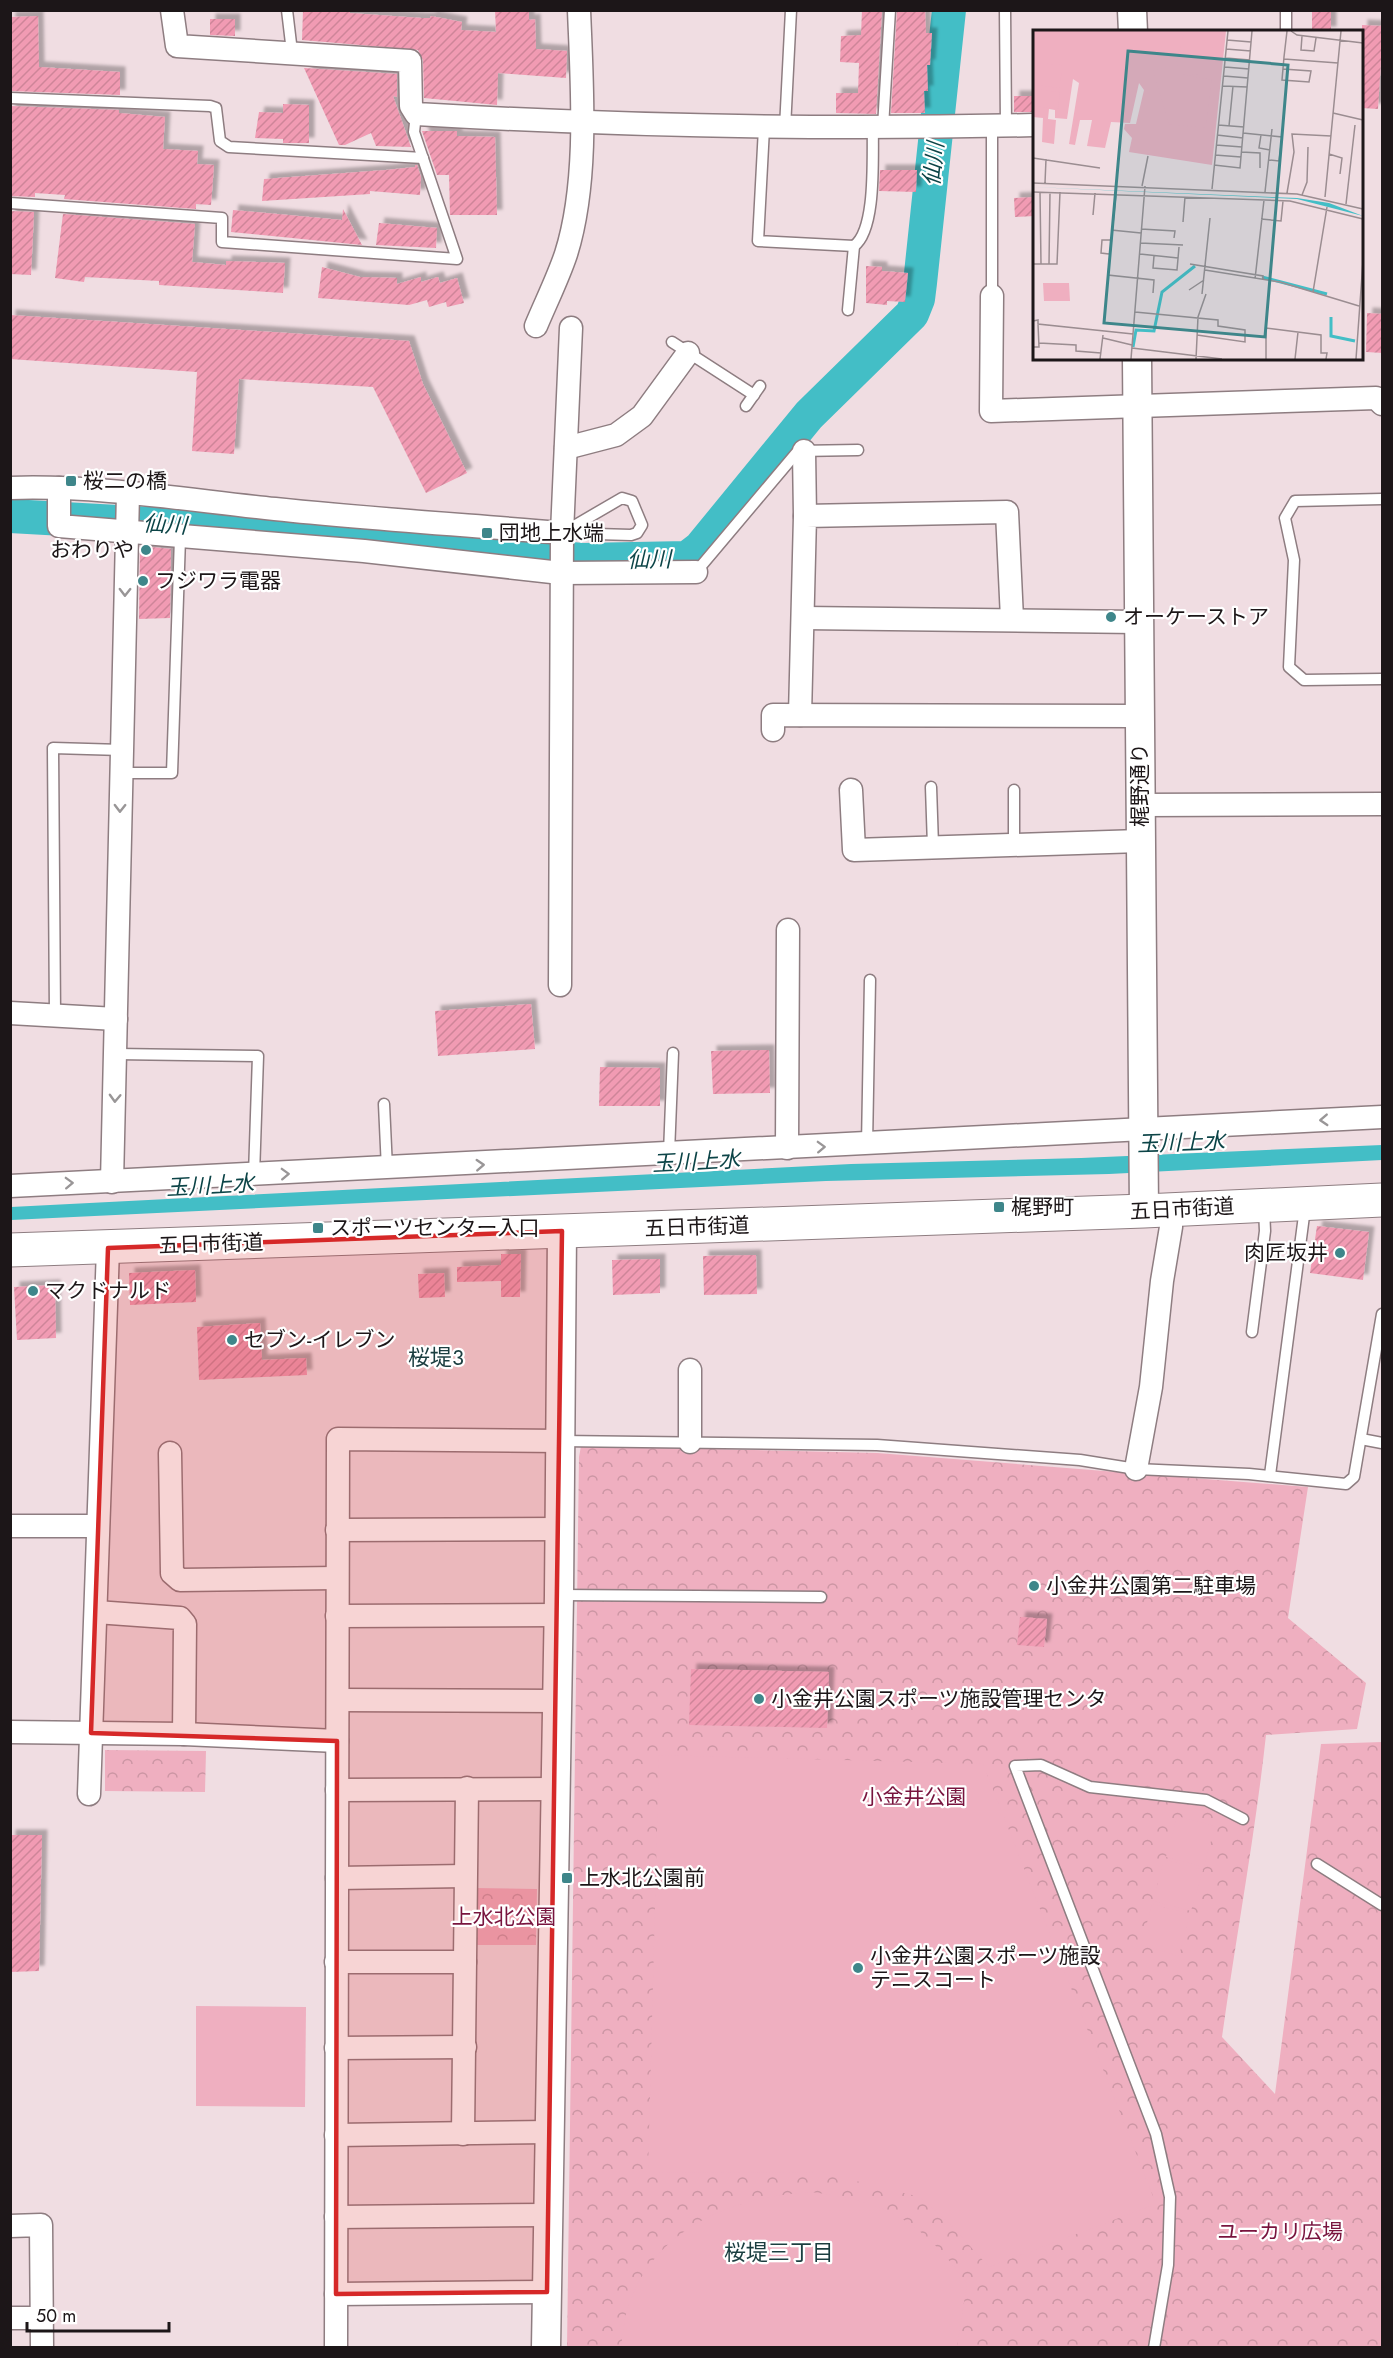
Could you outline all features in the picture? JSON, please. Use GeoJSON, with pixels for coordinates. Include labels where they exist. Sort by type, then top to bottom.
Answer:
{"type":"FeatureCollection","features":[{"type":"Feature","properties":{"kind":"main road","name":"五日市街道"},"geometry":{"type":"LineString","coordinates":[[10,1250],[562,1231],[1153,1201],[1264,1206],[1383,1200]]}},
{"type":"Feature","properties":{"kind":"street"},"geometry":{"type":"LineString","coordinates":[[172,10],[177,46],[410,61],[411,106],[416,114],[583,123],[775,128],[1033,125]]}},
{"type":"Feature","properties":{"kind":"street"},"geometry":{"type":"LineString","coordinates":[[536,326],[566,253],[576,207],[583,123],[579,10]]}},
{"type":"Feature","properties":{"kind":"street"},"geometry":{"type":"LineString","coordinates":[[1132,10],[1133,30]]}},
{"type":"Feature","properties":{"kind":"street"},"geometry":{"type":"LineString","coordinates":[[992,296],[991,411],[1376,399],[1383,404]]}},
{"type":"Feature","properties":{"kind":"street"},"geometry":{"type":"LineString","coordinates":[[560,985],[561,573],[571,328]]}},
{"type":"Feature","properties":{"kind":"street"},"geometry":{"type":"LineString","coordinates":[[566,448],[616,435],[642,416],[680,347]]}},
{"type":"Feature","properties":{"kind":"street","name":"梶野通り"},"geometry":{"type":"LineString","coordinates":[[1137,360],[1142,1136],[1153,1201]]}},
{"type":"Feature","properties":{"kind":"street"},"geometry":{"type":"LineString","coordinates":[[800,715],[805,516],[804,451]]}},
{"type":"Feature","properties":{"kind":"street"},"geometry":{"type":"LineString","coordinates":[[10,488],[59,488],[128,493],[562,538]]}},
{"type":"Feature","properties":{"kind":"street"},"geometry":{"type":"LineString","coordinates":[[59,488],[59,526],[126,534],[364,551],[561,573],[696,572]]}},
{"type":"Feature","properties":{"kind":"street"},"geometry":{"type":"LineString","coordinates":[[112,1182],[128,493]]}},
{"type":"Feature","properties":{"kind":"street"},"geometry":{"type":"LineString","coordinates":[[805,516],[1007,512],[1012,619]]}},
{"type":"Feature","properties":{"kind":"street"},"geometry":{"type":"LineString","coordinates":[[803,618],[1137,622]]}},
{"type":"Feature","properties":{"kind":"street"},"geometry":{"type":"LineString","coordinates":[[773,730],[773,715],[1139,716]]}},
{"type":"Feature","properties":{"kind":"street"},"geometry":{"type":"LineString","coordinates":[[851,790],[854,850],[1140,841]]}},
{"type":"Feature","properties":{"kind":"street"},"geometry":{"type":"LineString","coordinates":[[1140,805],[1383,804]]}},
{"type":"Feature","properties":{"kind":"street"},"geometry":{"type":"LineString","coordinates":[[787,1148],[788,930]]}},
{"type":"Feature","properties":{"kind":"street"},"geometry":{"type":"LineString","coordinates":[[10,1012],[116,1018]]}},
{"type":"Feature","properties":{"kind":"street"},"geometry":{"type":"LineString","coordinates":[[10,1186],[387,1170],[669,1153],[1142,1136],[1382,1117],[1383,1110]]}},
{"type":"Feature","properties":{"kind":"street"},"geometry":{"type":"LineString","coordinates":[[1136,1469],[1151,1387],[1162,1281],[1171,1227],[1153,1201]]}},
{"type":"Feature","properties":{"kind":"street"},"geometry":{"type":"LineString","coordinates":[[546,2348],[559,1605],[562,1231]]}},
{"type":"Feature","properties":{"kind":"street"},"geometry":{"type":"LineString","coordinates":[[89,1794],[108,1248]]}},
{"type":"Feature","properties":{"kind":"street"},"geometry":{"type":"LineString","coordinates":[[690,1370],[690,1442]]}},
{"type":"Feature","properties":{"kind":"street"},"geometry":{"type":"LineString","coordinates":[[336,2348],[338,1439],[561,1441]]}},
{"type":"Feature","properties":{"kind":"street"},"geometry":{"type":"LineString","coordinates":[[170,1453],[172,1573],[180,1580],[338,1578]]}},
{"type":"Feature","properties":{"kind":"street"},"geometry":{"type":"LineString","coordinates":[[10,1526],[97,1526]]}},
{"type":"Feature","properties":{"kind":"street"},"geometry":{"type":"LineString","coordinates":[[337,1530],[560,1529]]}},
{"type":"Feature","properties":{"kind":"street"},"geometry":{"type":"LineString","coordinates":[[337,1616],[559,1605]]}},
{"type":"Feature","properties":{"kind":"street"},"geometry":{"type":"LineString","coordinates":[[96,1612],[180,1618],[185,1624],[184,1734]]}},
{"type":"Feature","properties":{"kind":"street"},"geometry":{"type":"LineString","coordinates":[[338,1700],[557,1701]]}},
{"type":"Feature","properties":{"kind":"street"},"geometry":{"type":"LineString","coordinates":[[10,1732],[184,1734],[337,1741]]}},
{"type":"Feature","properties":{"kind":"street"},"geometry":{"type":"LineString","coordinates":[[463,2134],[467,1788]]}},
{"type":"Feature","properties":{"kind":"street"},"geometry":{"type":"LineString","coordinates":[[337,1790],[556,1789]]}},
{"type":"Feature","properties":{"kind":"street"},"geometry":{"type":"LineString","coordinates":[[336,1878],[465,1876]]}},
{"type":"Feature","properties":{"kind":"street"},"geometry":{"type":"LineString","coordinates":[[336,1962],[465,1962]]}},
{"type":"Feature","properties":{"kind":"street"},"geometry":{"type":"LineString","coordinates":[[336,2048],[465,2047]]}},
{"type":"Feature","properties":{"kind":"street"},"geometry":{"type":"LineString","coordinates":[[336,2135],[548,2132]]}},
{"type":"Feature","properties":{"kind":"street"},"geometry":{"type":"LineString","coordinates":[[336,2217],[547,2215]]}},
{"type":"Feature","properties":{"kind":"street"},"geometry":{"type":"LineString","coordinates":[[10,2226],[41,2225],[42,2348]]}},
{"type":"Feature","properties":{"kind":"street"},"geometry":{"type":"LineString","coordinates":[[336,2294],[547,2292]]}},
{"type":"Feature","properties":{"kind":"street"},"geometry":{"type":"LineString","coordinates":[[10,2318],[42,2318]]}},
{"type":"Feature","properties":{"kind":"lane"},"geometry":{"type":"LineString","coordinates":[[286,10],[292,52]]}},
{"type":"Feature","properties":{"kind":"lane"},"geometry":{"type":"LineString","coordinates":[[791,10],[758,241],[854,246],[861,241],[866,230],[890,10]]}},
{"type":"Feature","properties":{"kind":"lane"},"geometry":{"type":"LineString","coordinates":[[992,296],[1005,10]]}},
{"type":"Feature","properties":{"kind":"lane"},"geometry":{"type":"LineString","coordinates":[[1286,10],[1286,30]]}},
{"type":"Feature","properties":{"kind":"lane"},"geometry":{"type":"LineString","coordinates":[[10,98],[210,106],[216,108],[218,112],[220,141],[229,147],[423,158]]}},
{"type":"Feature","properties":{"kind":"lane"},"geometry":{"type":"LineString","coordinates":[[10,203],[222,218],[222,242],[457,259],[414,132],[416,114]]}},
{"type":"Feature","properties":{"kind":"lane"},"geometry":{"type":"LineString","coordinates":[[848,310],[854,246]]}},
{"type":"Feature","properties":{"kind":"lane"},"geometry":{"type":"LineString","coordinates":[[680,347],[757,390],[746,406]]}},
{"type":"Feature","properties":{"kind":"lane"},"geometry":{"type":"LineString","coordinates":[[696,572],[798,451],[858,450]]}},
{"type":"Feature","properties":{"kind":"lane"},"geometry":{"type":"LineString","coordinates":[[622,498],[632,501],[642,525],[637,533],[631,535],[562,538],[622,498]]}},
{"type":"Feature","properties":{"kind":"lane"},"geometry":{"type":"LineString","coordinates":[[1383,499],[1295,501],[1285,518],[1293,560],[1289,667],[1304,680],[1383,679]]}},
{"type":"Feature","properties":{"kind":"lane"},"geometry":{"type":"LineString","coordinates":[[121,774],[172,773],[180,538]]}},
{"type":"Feature","properties":{"kind":"lane"},"geometry":{"type":"LineString","coordinates":[[55,1014],[53,748],[122,750]]}},
{"type":"Feature","properties":{"kind":"lane"},"geometry":{"type":"LineString","coordinates":[[931,787],[933,846]]}},
{"type":"Feature","properties":{"kind":"lane"},"geometry":{"type":"LineString","coordinates":[[1014,790],[1014,844]]}},
{"type":"Feature","properties":{"kind":"lane"},"geometry":{"type":"LineString","coordinates":[[867,1145],[870,980]]}},
{"type":"Feature","properties":{"kind":"lane"},"geometry":{"type":"LineString","coordinates":[[669,1153],[673,1053]]}},
{"type":"Feature","properties":{"kind":"lane"},"geometry":{"type":"LineString","coordinates":[[116,1054],[258,1056],[254,1175]]}},
{"type":"Feature","properties":{"kind":"lane"},"geometry":{"type":"LineString","coordinates":[[384,1104],[387,1170]]}},
{"type":"Feature","properties":{"kind":"lane"},"geometry":{"type":"LineString","coordinates":[[1270,1475],[1306,1219],[1305,1203]]}},
{"type":"Feature","properties":{"kind":"lane"},"geometry":{"type":"LineString","coordinates":[[1252,1332],[1265,1231],[1264,1206]]}},
{"type":"Feature","properties":{"kind":"lane"},"geometry":{"type":"LineString","coordinates":[[561,1441],[877,1445],[1080,1460],[1136,1469],[1270,1475],[1346,1484],[1354,1477],[1378,1363],[1383,1314]]}},
{"type":"Feature","properties":{"kind":"lane"},"geometry":{"type":"LineString","coordinates":[[1361,1439],[1383,1443]]}},
{"type":"Feature","properties":{"kind":"lane"},"geometry":{"type":"LineString","coordinates":[[559,1605],[821,1597]]}},
{"type":"Feature","properties":{"kind":"lane"},"geometry":{"type":"LineString","coordinates":[[1154,2348],[1168,2265],[1170,2197],[1156,2134],[1015,1766],[1041,1765],[1090,1787],[1206,1800],[1243,1819]]}},
{"type":"Feature","properties":{"kind":"lane"},"geometry":{"type":"LineString","coordinates":[[1317,1864],[1383,1905]]}},
{"type":"Feature","properties":{"kind":"highlighted area"},"geometry":{"type":"Polygon","coordinates":[[[562,1231],[547,2292],[336,2294],[337,1741],[91,1733],[108,1248],[562,1231]]]}},
{"type":"Feature","properties":{"kind":"green space","name":"小金井公園"},"geometry":{"type":"Polygon","coordinates":[[[581,1446],[877,1453],[1308,1487],[1288,1618],[1366,1683],[1357,1729],[1266,1735],[1222,2037],[1275,2094],[1321,1744],[1382,1742],[1382,2347],[567,2348],[579,1457],[581,1446]]]}},
{"type":"Feature","properties":{"kind":"green space"},"geometry":{"type":"Polygon","coordinates":[[[105,1750],[206,1751],[205,1792],[105,1791],[105,1750]]]}},
{"type":"Feature","properties":{"kind":"green space","name":"小金井公園スポーツ施設 テニスコート"},"geometry":{"type":"Polygon","coordinates":[[[659,1755],[983,1764],[1156,2204],[989,2267],[950,2224],[920,2197],[820,2172],[648,2173],[659,1755]]]}},
{"type":"Feature","properties":{"kind":"green space"},"geometry":{"type":"Polygon","coordinates":[[[1177,1816],[1215,1826],[1204,1867],[1166,1857],[1177,1816]]]}},
{"type":"Feature","properties":{"kind":"green space"},"geometry":{"type":"Polygon","coordinates":[[[1164,1859],[1203,1870],[1191,1911],[1153,1901],[1164,1859]]]}},
{"type":"Feature","properties":{"kind":"green space","name":"上水北公園"},"geometry":{"type":"Polygon","coordinates":[[[473,1888],[537,1889],[536,1945],[472,1945],[473,1888]]]}},
{"type":"Feature","properties":{"kind":"green space"},"geometry":{"type":"Polygon","coordinates":[[[1152,1904],[1190,1914],[1179,1956],[1141,1945],[1152,1904]]]}},
{"type":"Feature","properties":{"kind":"green space"},"geometry":{"type":"Polygon","coordinates":[[[196,2006],[306,2007],[305,2107],[196,2106],[196,2006]]]}},
{"type":"Feature","properties":{"kind":"green space"},"geometry":{"type":"Polygon","coordinates":[[[811,2192],[838,2196],[882,2209],[901,2218],[934,2244],[967,2283],[957,2347],[621,2347],[628,2307],[640,2279],[657,2256],[677,2237],[700,2221],[726,2209],[782,2195],[811,2192]]]}},
{"type":"Feature","properties":{"kind":"water"},"geometry":{"type":"Polygon","coordinates":[[[1382,1145],[1382,1160],[1109,1174],[826,1181],[11,1220],[11,1207],[851,1164],[1081,1158],[1382,1145]]]}},
{"type":"Feature","properties":{"kind":"building"},"geometry":{"type":"Polygon","coordinates":[[[303,10],[350,10],[350,13],[421,18],[431,16],[462,22],[461,30],[496,32],[495,10],[529,10],[529,20],[535,19],[536,49],[567,51],[566,78],[498,73],[497,105],[424,98],[423,60],[418,50],[302,40],[303,10]]]}},
{"type":"Feature","properties":{"kind":"building"},"geometry":{"type":"Polygon","coordinates":[[[862,10],[882,10],[876,114],[836,113],[836,93],[858,93],[859,63],[840,62],[841,36],[861,35],[862,10]]]}},
{"type":"Feature","properties":{"kind":"building"},"geometry":{"type":"Polygon","coordinates":[[[897,10],[925,10],[926,33],[932,33],[930,65],[927,65],[928,91],[924,91],[925,113],[891,113],[897,10]]]}},
{"type":"Feature","properties":{"kind":"building"},"geometry":{"type":"Polygon","coordinates":[[[1312,10],[1331,10],[1331,30],[1312,30],[1312,10]]]}},
{"type":"Feature","properties":{"kind":"building"},"geometry":{"type":"Polygon","coordinates":[[[38,16],[39,67],[120,72],[120,95],[10,91],[10,17],[38,16]]]}},
{"type":"Feature","properties":{"kind":"building"},"geometry":{"type":"Polygon","coordinates":[[[210,19],[235,19],[235,36],[210,35],[210,19]]]}},
{"type":"Feature","properties":{"kind":"building"},"geometry":{"type":"Polygon","coordinates":[[[1362,25],[1383,26],[1378,109],[1363,108],[1362,25]]]}},
{"type":"Feature","properties":{"kind":"building"},"geometry":{"type":"Polygon","coordinates":[[[304,68],[397,74],[397,97],[393,96],[411,147],[376,146],[371,133],[345,145],[339,145],[304,68]]]}},
{"type":"Feature","properties":{"kind":"building"},"geometry":{"type":"Polygon","coordinates":[[[1014,96],[1033,96],[1033,112],[1014,112],[1014,96]]]}},
{"type":"Feature","properties":{"kind":"building"},"geometry":{"type":"Polygon","coordinates":[[[283,104],[309,105],[309,143],[283,143],[283,139],[255,138],[259,112],[283,113],[283,104]]]}},
{"type":"Feature","properties":{"kind":"building"},"geometry":{"type":"Polygon","coordinates":[[[10,106],[119,110],[119,113],[165,117],[163,149],[198,151],[197,164],[214,165],[211,205],[196,204],[196,209],[64,199],[65,195],[35,193],[35,197],[10,196],[10,106]]]}},
{"type":"Feature","properties":{"kind":"building"},"geometry":{"type":"Polygon","coordinates":[[[422,131],[457,131],[457,136],[495,137],[497,215],[450,215],[449,175],[437,175],[422,131]]]}},
{"type":"Feature","properties":{"kind":"building"},"geometry":{"type":"Polygon","coordinates":[[[415,165],[421,177],[420,195],[370,191],[370,194],[262,201],[264,179],[386,170],[415,167],[415,165]]]}},
{"type":"Feature","properties":{"kind":"building"},"geometry":{"type":"Polygon","coordinates":[[[880,170],[917,170],[916,192],[879,191],[880,170]]]}},
{"type":"Feature","properties":{"kind":"building"},"geometry":{"type":"Polygon","coordinates":[[[1033,197],[1033,216],[1015,217],[1014,198],[1033,197]]]}},
{"type":"Feature","properties":{"kind":"building"},"geometry":{"type":"Polygon","coordinates":[[[343,209],[362,245],[231,232],[233,210],[342,220],[343,209]]]}},
{"type":"Feature","properties":{"kind":"building"},"geometry":{"type":"Polygon","coordinates":[[[10,211],[34,212],[31,275],[10,274],[10,211]]]}},
{"type":"Feature","properties":{"kind":"building"},"geometry":{"type":"Polygon","coordinates":[[[63,214],[195,224],[192,262],[226,265],[226,261],[285,263],[283,293],[159,285],[159,281],[85,277],[84,282],[55,278],[63,214]]]}},
{"type":"Feature","properties":{"kind":"building"},"geometry":{"type":"Polygon","coordinates":[[[379,223],[437,228],[436,248],[376,245],[379,223]]]}},
{"type":"Feature","properties":{"kind":"building"},"geometry":{"type":"Polygon","coordinates":[[[866,266],[882,267],[882,271],[908,273],[905,302],[887,301],[887,305],[866,303],[866,266]]]}},
{"type":"Feature","properties":{"kind":"building"},"geometry":{"type":"Polygon","coordinates":[[[322,267],[360,277],[397,278],[397,284],[421,277],[421,282],[438,277],[440,283],[457,278],[464,303],[447,307],[446,302],[429,307],[427,300],[409,305],[318,298],[322,267]]]}},
{"type":"Feature","properties":{"kind":"building"},"geometry":{"type":"Polygon","coordinates":[[[1367,313],[1383,314],[1383,353],[1366,352],[1367,313]]]}},
{"type":"Feature","properties":{"kind":"building"},"geometry":{"type":"Polygon","coordinates":[[[10,315],[409,341],[423,384],[467,473],[426,493],[373,387],[239,379],[234,454],[192,451],[197,372],[10,359],[10,315]]]}},
{"type":"Feature","properties":{"kind":"building"},"geometry":{"type":"Polygon","coordinates":[[[140,546],[171,549],[170,618],[139,619],[140,546]]]}},
{"type":"Feature","properties":{"kind":"building"},"geometry":{"type":"Polygon","coordinates":[[[531,1004],[535,1049],[438,1056],[435,1011],[531,1004]]]}},
{"type":"Feature","properties":{"kind":"building"},"geometry":{"type":"Polygon","coordinates":[[[769,1050],[770,1093],[713,1094],[711,1051],[769,1050]]]}},
{"type":"Feature","properties":{"kind":"building"},"geometry":{"type":"Polygon","coordinates":[[[600,1067],[660,1068],[660,1106],[599,1106],[600,1067]]]}},
{"type":"Feature","properties":{"kind":"building","name":"肉匠坂井"},"geometry":{"type":"Polygon","coordinates":[[[1317,1226],[1369,1232],[1363,1280],[1310,1273],[1317,1226]]]}},
{"type":"Feature","properties":{"kind":"building"},"geometry":{"type":"Polygon","coordinates":[[[501,1254],[521,1254],[520,1297],[501,1297],[501,1281],[457,1282],[457,1267],[501,1265],[501,1254]]]}},
{"type":"Feature","properties":{"kind":"building"},"geometry":{"type":"Polygon","coordinates":[[[756,1255],[757,1294],[704,1295],[703,1256],[756,1255]]]}},
{"type":"Feature","properties":{"kind":"building"},"geometry":{"type":"Polygon","coordinates":[[[660,1259],[660,1293],[613,1295],[612,1260],[660,1259]]]}},
{"type":"Feature","properties":{"kind":"building"},"geometry":{"type":"Polygon","coordinates":[[[195,1270],[196,1302],[130,1305],[129,1273],[195,1270]]]}},
{"type":"Feature","properties":{"kind":"building"},"geometry":{"type":"Polygon","coordinates":[[[444,1273],[445,1297],[419,1298],[418,1274],[444,1273]]]}},
{"type":"Feature","properties":{"kind":"building"},"geometry":{"type":"Polygon","coordinates":[[[55,1285],[56,1338],[17,1340],[14,1287],[55,1285]]]}},
{"type":"Feature","properties":{"kind":"building"},"geometry":{"type":"Polygon","coordinates":[[[260,1323],[262,1360],[306,1358],[307,1375],[199,1380],[197,1327],[260,1323]]]}},
{"type":"Feature","properties":{"kind":"building"},"geometry":{"type":"Polygon","coordinates":[[[1020,1617],[1047,1619],[1044,1647],[1017,1645],[1020,1617]]]}},
{"type":"Feature","properties":{"kind":"building","name":"小金井公園スポーツ施設管理センタ"},"geometry":{"type":"Polygon","coordinates":[[[691,1669],[829,1672],[827,1728],[689,1725],[691,1669]]]}},
{"type":"Feature","properties":{"kind":"building"},"geometry":{"type":"Polygon","coordinates":[[[10,1835],[42,1835],[39,1971],[10,1972],[10,1835]]]}},
{"type":"Feature","properties":{"kind":"waterway","name":"仙川"},"geometry":{"type":"LineString","coordinates":[[10,516],[279,531],[582,560],[687,558],[700,548],[809,415],[912,314],[918,299],[920,283],[949,10]]}},
{"type":"Feature","properties":{"kind":"place","name":"桜二の橋"},"geometry":{"type":"Point","coordinates":[71,481]}},
{"type":"Feature","properties":{"kind":"place","name":"団地上水端"},"geometry":{"type":"Point","coordinates":[487,533]}},
{"type":"Feature","properties":{"kind":"place","name":"おわりや"},"geometry":{"type":"Point","coordinates":[146,550]}},
{"type":"Feature","properties":{"kind":"place","name":"フジワラ電器"},"geometry":{"type":"Point","coordinates":[143,581]}},
{"type":"Feature","properties":{"kind":"place","name":"オーケーストア"},"geometry":{"type":"Point","coordinates":[1111,617]}},
{"type":"Feature","properties":{"kind":"place","name":"梶野町"},"geometry":{"type":"Point","coordinates":[999,1207]}},
{"type":"Feature","properties":{"kind":"place","name":"スポーツセンター入口"},"geometry":{"type":"Point","coordinates":[318,1228]}},
{"type":"Feature","properties":{"kind":"place","name":"肉匠坂井"},"geometry":{"type":"Point","coordinates":[1340,1253]}},
{"type":"Feature","properties":{"kind":"place","name":"マクドナルド"},"geometry":{"type":"Point","coordinates":[33,1291]}},
{"type":"Feature","properties":{"kind":"place","name":"セブン-イレブン"},"geometry":{"type":"Point","coordinates":[232,1340]}},
{"type":"Feature","properties":{"kind":"place","name":"小金井公園第二駐車場"},"geometry":{"type":"Point","coordinates":[1034,1586]}},
{"type":"Feature","properties":{"kind":"place","name":"小金井公園スポーツ施設管理センタ"},"geometry":{"type":"Point","coordinates":[759,1699]}},
{"type":"Feature","properties":{"kind":"place","name":"上水北公園前"},"geometry":{"type":"Point","coordinates":[567,1878]}},
{"type":"Feature","properties":{"kind":"place","name":"小金井公園スポーツ施設 テニスコート"},"geometry":{"type":"Point","coordinates":[858,1968]}},
{"type":"Feature","properties":{"kind":"district","name":"桜堤3"},"geometry":{"type":"Point","coordinates":[436,1357]}},
{"type":"Feature","properties":{"kind":"district","name":"桜堤三丁目"},"geometry":{"type":"Point","coordinates":[779,2252]}},
{"type":"Feature","properties":{"kind":"water label","name":"玉川上水"},"geometry":{"type":"Point","coordinates":[1181,1142]}},
{"type":"Feature","properties":{"kind":"water label","name":"玉川上水"},"geometry":{"type":"Point","coordinates":[696,1161]}},
{"type":"Feature","properties":{"kind":"water label","name":"玉川上水"},"geometry":{"type":"Point","coordinates":[210,1185]}},
{"type":"Feature","properties":{"kind":"park label","name":"ユーカリ広場"},"geometry":{"type":"Point","coordinates":[1280,2232]}}]}
